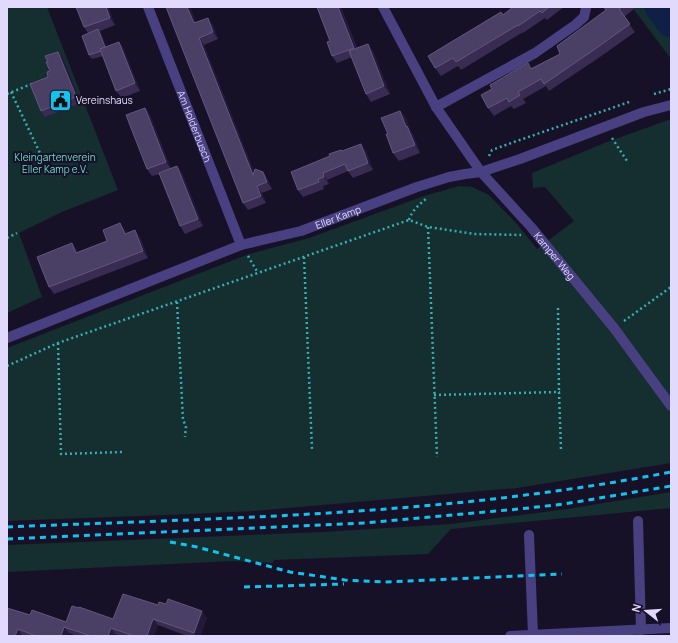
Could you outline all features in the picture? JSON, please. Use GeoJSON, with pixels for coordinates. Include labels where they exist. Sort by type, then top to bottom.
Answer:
{"type":"FeatureCollection","features":[{"type":"Feature","properties":{"kind":"street","name":"Am Holderbusch"},"geometry":{"type":"LineString","coordinates":[[148,7],[241,245]]}},
{"type":"Feature","properties":{"kind":"street","name":"Kamper Weg"},"geometry":{"type":"LineString","coordinates":[[383,7],[436,107],[481,172],[531,227],[614,328],[671,406]]}},
{"type":"Feature","properties":{"kind":"street"},"geometry":{"type":"LineString","coordinates":[[436,107],[534,53],[556,39],[584,17],[586,8]]}},
{"type":"Feature","properties":{"kind":"street","name":"Eller Kamp"},"geometry":{"type":"LineString","coordinates":[[7,338],[241,245],[301,230],[442,179],[481,172],[520,159],[644,112],[671,105]]}},
{"type":"Feature","properties":{"kind":"street"},"geometry":{"type":"LineString","coordinates":[[638,520],[641,630]]}},
{"type":"Feature","properties":{"kind":"street"},"geometry":{"type":"LineString","coordinates":[[529,535],[533,635]]}},
{"type":"Feature","properties":{"kind":"street"},"geometry":{"type":"LineString","coordinates":[[510,636],[671,628]]}},
{"type":"Feature","properties":{"kind":"path"},"geometry":{"type":"LineString","coordinates":[[7,94],[40,81]]}},
{"type":"Feature","properties":{"kind":"path"},"geometry":{"type":"LineString","coordinates":[[650,95],[671,89]]}},
{"type":"Feature","properties":{"kind":"path"},"geometry":{"type":"LineString","coordinates":[[10,92],[48,170]]}},
{"type":"Feature","properties":{"kind":"path"},"geometry":{"type":"LineString","coordinates":[[481,172],[492,150],[637,100]]}},
{"type":"Feature","properties":{"kind":"path"},"geometry":{"type":"LineString","coordinates":[[409,220],[411,214],[418,205],[429,196]]}},
{"type":"Feature","properties":{"kind":"path"},"geometry":{"type":"LineString","coordinates":[[7,366],[58,343],[409,220],[428,227],[475,234],[522,235],[531,227]]}},
{"type":"Feature","properties":{"kind":"path"},"geometry":{"type":"LineString","coordinates":[[428,227],[437,457]]}},
{"type":"Feature","properties":{"kind":"path"},"geometry":{"type":"LineString","coordinates":[[7,238],[17,233]]}},
{"type":"Feature","properties":{"kind":"path"},"geometry":{"type":"LineString","coordinates":[[241,245],[258,273]]}},
{"type":"Feature","properties":{"kind":"path"},"geometry":{"type":"LineString","coordinates":[[304,257],[312,449]]}},
{"type":"Feature","properties":{"kind":"path"},"geometry":{"type":"LineString","coordinates":[[614,328],[671,287]]}},
{"type":"Feature","properties":{"kind":"path"},"geometry":{"type":"LineString","coordinates":[[177,302],[183,420],[186,426],[185,437]]}},
{"type":"Feature","properties":{"kind":"path"},"geometry":{"type":"LineString","coordinates":[[558,308],[561,450]]}},
{"type":"Feature","properties":{"kind":"path"},"geometry":{"type":"LineString","coordinates":[[58,343],[61,454],[123,452]]}},
{"type":"Feature","properties":{"kind":"path"},"geometry":{"type":"LineString","coordinates":[[434,395],[559,392]]}},
{"type":"Feature","properties":{"kind":"green space","name":"Kleingartenverein Eller Kamp e.V."},"geometry":{"type":"Polygon","coordinates":[[[7,7],[47,7],[118,190],[62,212],[19,233],[42,297],[7,313],[7,7]]]}},
{"type":"Feature","properties":{"kind":"green space"},"geometry":{"type":"Polygon","coordinates":[[[632,7],[671,7],[671,59],[632,7]]]}},
{"type":"Feature","properties":{"kind":"green space"},"geometry":{"type":"Polygon","coordinates":[[[671,119],[671,463],[517,488],[254,511],[7,521],[7,348],[249,254],[309,238],[424,196],[459,186],[472,187],[489,195],[517,224],[537,249],[574,221],[545,187],[533,188],[532,173],[607,142],[671,119]]]}},
{"type":"Feature","properties":{"kind":"green space"},"geometry":{"type":"Polygon","coordinates":[[[671,492],[671,508],[451,529],[428,554],[274,560],[273,563],[232,561],[7,572],[7,545],[323,532],[451,524],[567,509],[671,492]]]}},
{"type":"Feature","properties":{"kind":"building"},"geometry":{"type":"Polygon","coordinates":[[[76,7],[106,7],[110,18],[84,27],[76,7]]]}},
{"type":"Feature","properties":{"kind":"building"},"geometry":{"type":"Polygon","coordinates":[[[166,7],[187,7],[194,23],[208,18],[213,32],[199,38],[253,175],[255,169],[263,172],[267,182],[257,186],[261,196],[243,203],[166,7]]]}},
{"type":"Feature","properties":{"kind":"building"},"geometry":{"type":"Polygon","coordinates":[[[317,7],[338,7],[354,48],[332,56],[327,42],[330,41],[317,7]]]}},
{"type":"Feature","properties":{"kind":"building"},"geometry":{"type":"Polygon","coordinates":[[[513,7],[549,7],[542,13],[540,11],[518,26],[456,62],[453,58],[435,68],[428,56],[501,12],[503,15],[513,7]]]}},
{"type":"Feature","properties":{"kind":"building"},"geometry":{"type":"Polygon","coordinates":[[[604,7],[622,7],[619,9],[630,24],[544,84],[541,79],[518,92],[520,95],[509,102],[507,98],[488,108],[481,95],[492,89],[490,85],[528,63],[531,69],[560,54],[557,46],[606,10],[604,7]]]}},
{"type":"Feature","properties":{"kind":"building"},"geometry":{"type":"Polygon","coordinates":[[[98,29],[105,47],[100,49],[101,51],[89,55],[82,36],[98,29]]]}},
{"type":"Feature","properties":{"kind":"building"},"geometry":{"type":"Polygon","coordinates":[[[119,42],[135,83],[116,91],[100,49],[119,42]]]}},
{"type":"Feature","properties":{"kind":"building"},"geometry":{"type":"Polygon","coordinates":[[[368,44],[384,86],[366,94],[349,51],[368,44]]]}},
{"type":"Feature","properties":{"kind":"building"},"geometry":{"type":"Polygon","coordinates":[[[58,52],[76,96],[41,111],[30,84],[48,77],[47,72],[50,71],[45,56],[58,52]]]}},
{"type":"Feature","properties":{"kind":"building"},"geometry":{"type":"Polygon","coordinates":[[[145,108],[166,162],[147,169],[126,115],[145,108]]]}},
{"type":"Feature","properties":{"kind":"building"},"geometry":{"type":"Polygon","coordinates":[[[400,111],[415,145],[393,153],[386,134],[388,134],[381,118],[400,111]]]}},
{"type":"Feature","properties":{"kind":"building"},"geometry":{"type":"Polygon","coordinates":[[[361,144],[368,163],[348,171],[345,164],[323,173],[324,177],[318,179],[319,182],[298,190],[291,172],[330,156],[329,154],[361,144]]]}},
{"type":"Feature","properties":{"kind":"building"},"geometry":{"type":"Polygon","coordinates":[[[177,166],[198,219],[180,226],[159,173],[177,166]]]}},
{"type":"Feature","properties":{"kind":"building"},"geometry":{"type":"Polygon","coordinates":[[[120,223],[125,234],[135,230],[143,251],[49,287],[37,257],[72,243],[76,253],[107,241],[103,230],[120,223]]]}},
{"type":"Feature","properties":{"kind":"building"},"geometry":{"type":"Polygon","coordinates":[[[123,594],[158,605],[159,602],[166,604],[168,599],[202,611],[194,633],[153,619],[147,636],[134,636],[111,628],[108,636],[91,636],[64,627],[61,636],[36,636],[18,629],[15,636],[7,636],[7,608],[30,615],[32,610],[66,622],[72,606],[113,619],[123,594]]]}},
{"type":"Feature","properties":{"kind":"waterway"},"geometry":{"type":"LineString","coordinates":[[659,7],[671,23]]}},
{"type":"Feature","properties":{"kind":"railway"},"geometry":{"type":"LineString","coordinates":[[7,527],[255,517],[379,510],[566,490],[671,472]]}},
{"type":"Feature","properties":{"kind":"railway"},"geometry":{"type":"LineString","coordinates":[[7,539],[365,523],[564,504],[671,486]]}},
{"type":"Feature","properties":{"kind":"railway"},"geometry":{"type":"LineString","coordinates":[[170,542],[197,547],[290,572],[345,580],[385,582],[562,574]]}},
{"type":"Feature","properties":{"kind":"railway"},"geometry":{"type":"LineString","coordinates":[[244,587],[344,584]]}},
{"type":"Feature","properties":{"kind":"place","name":"Vereinshaus"},"geometry":{"type":"Point","coordinates":[60,100]}}]}
